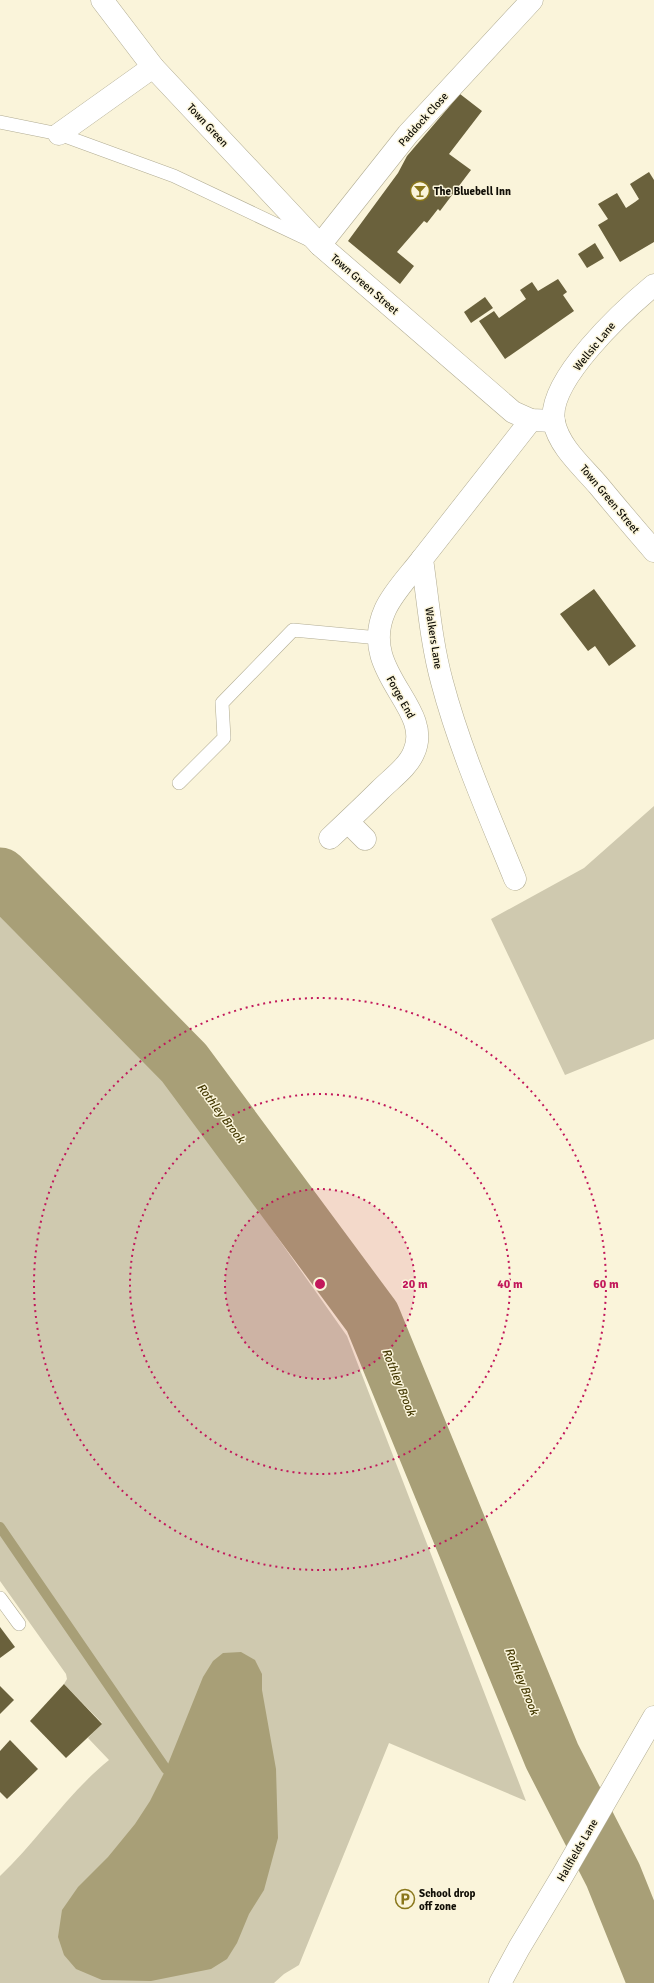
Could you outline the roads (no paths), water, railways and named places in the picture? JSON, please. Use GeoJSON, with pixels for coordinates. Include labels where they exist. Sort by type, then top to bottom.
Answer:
{"type":"FeatureCollection","features":[{"type":"Feature","properties":{"kind":"street","name":"Town Green"},"geometry":{"type":"LineString","coordinates":[[102,0],[153,67],[320,245]]}},
{"type":"Feature","properties":{"kind":"street","name":"Paddock Close"},"geometry":{"type":"LineString","coordinates":[[320,245],[408,134],[532,0]]}},
{"type":"Feature","properties":{"kind":"street"},"geometry":{"type":"LineString","coordinates":[[59,134],[153,67]]}},
{"type":"Feature","properties":{"kind":"street","name":"Town Green Street"},"geometry":{"type":"LineString","coordinates":[[320,245],[513,412],[531,420],[554,421],[558,434],[566,448],[654,551]]}},
{"type":"Feature","properties":{"kind":"street","name":"Wellsic Lane"},"geometry":{"type":"LineString","coordinates":[[554,421],[558,397],[566,382],[587,351],[609,326],[654,285]]}},
{"type":"Feature","properties":{"kind":"street"},"geometry":{"type":"LineString","coordinates":[[422,559],[531,420]]}},
{"type":"Feature","properties":{"kind":"street","name":"Forge End"},"geometry":{"type":"LineString","coordinates":[[330,838],[402,769],[412,755],[418,740],[414,717],[384,665],[379,649],[379,638],[381,621],[388,604],[422,559]]}},
{"type":"Feature","properties":{"kind":"street","name":"Walkers Lane"},"geometry":{"type":"LineString","coordinates":[[422,559],[435,652],[442,682],[462,742],[515,879]]}},
{"type":"Feature","properties":{"kind":"street"},"geometry":{"type":"LineString","coordinates":[[348,822],[365,840]]}},
{"type":"Feature","properties":{"kind":"street","name":"Hallfields Lane"},"geometry":{"type":"LineString","coordinates":[[500,1983],[522,1942],[561,1878],[654,1717]]}},
{"type":"Feature","properties":{"kind":"lane","name":"Town Green Street"},"geometry":{"type":"LineString","coordinates":[[0,122],[59,134],[174,176],[320,245]]}},
{"type":"Feature","properties":{"kind":"lane"},"geometry":{"type":"LineString","coordinates":[[179,783],[224,738],[222,703],[294,630],[379,638]]}},
{"type":"Feature","properties":{"kind":"lane"},"geometry":{"type":"LineString","coordinates":[[0,1598],[19,1624]]}},
{"type":"Feature","properties":{"kind":"waterway","name":"Rothley Brook"},"geometry":{"type":"LineString","coordinates":[[0,876],[184,1063],[372,1317],[552,1756],[613,1875],[654,1977]]}},
{"type":"Feature","properties":{"kind":"waterway"},"geometry":{"type":"LineString","coordinates":[[0,1527],[166,1769]]}},
{"type":"Feature","properties":{"kind":"place","name":"The Bluebell Inn"},"geometry":{"type":"Point","coordinates":[420,191]}},
{"type":"Feature","properties":{"kind":"place","name":"School drop off zone"},"geometry":{"type":"Point","coordinates":[405,1899]}}]}
